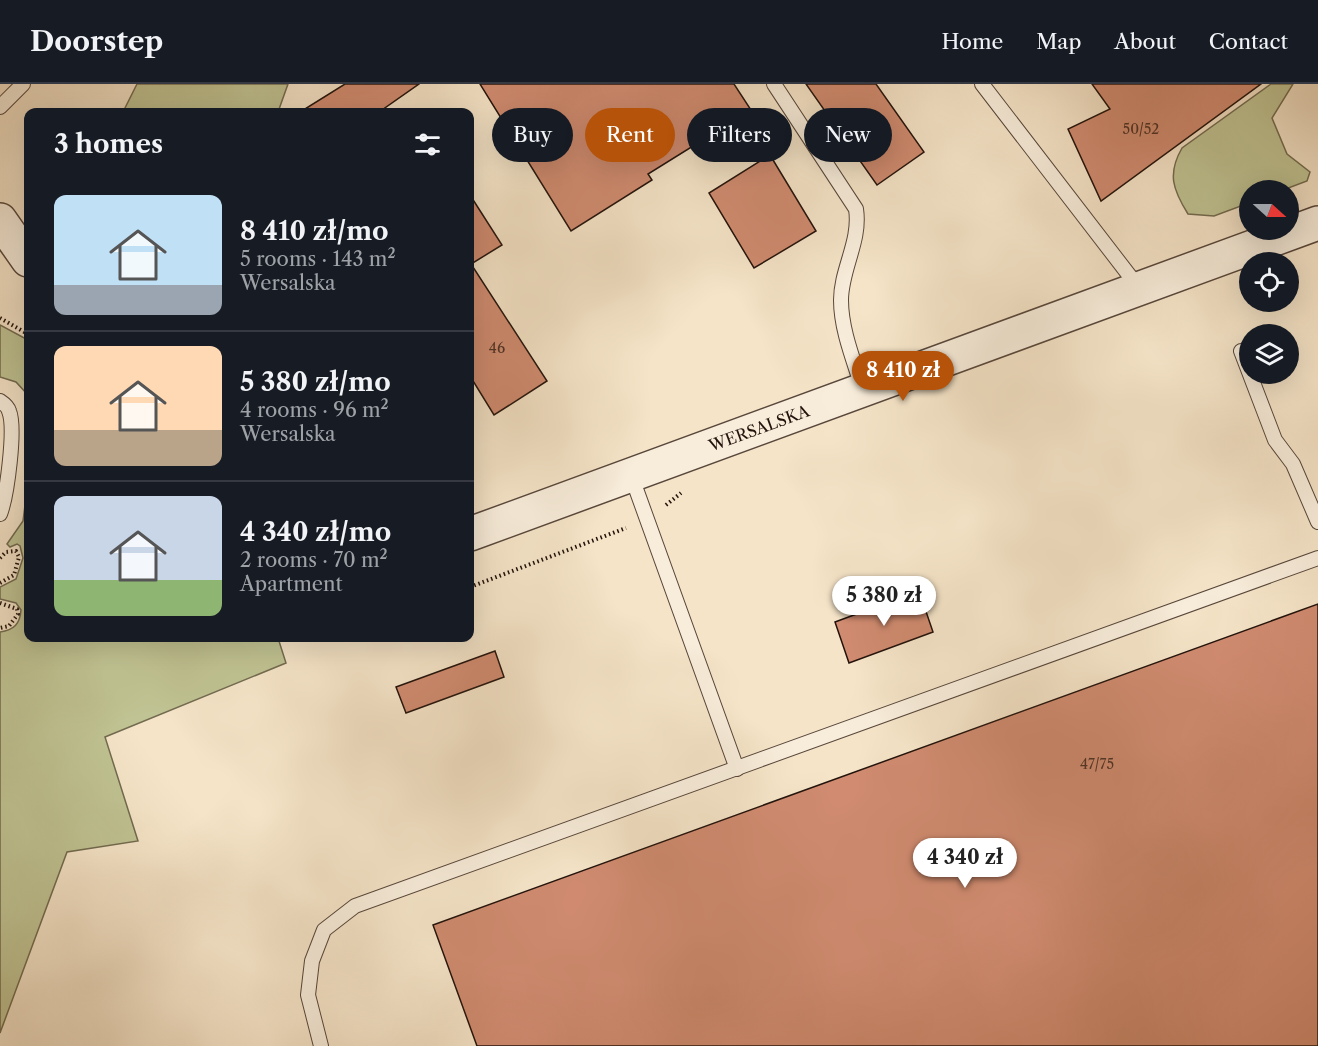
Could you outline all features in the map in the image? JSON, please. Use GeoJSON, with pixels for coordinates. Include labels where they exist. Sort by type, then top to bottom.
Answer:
{"type":"FeatureCollection","features":[{"type":"Feature","properties":{"kind":"street","name":"WERSALSKA"},"geometry":{"type":"LineString","coordinates":[[474,533],[1318,223]]}},
{"type":"Feature","properties":{"kind":"lane"},"geometry":{"type":"LineString","coordinates":[[0,107],[23,84]]}},
{"type":"Feature","properties":{"kind":"lane"},"geometry":{"type":"LineString","coordinates":[[774,84],[856,209],[858,223],[841,299],[847,339],[863,390]]}},
{"type":"Feature","properties":{"kind":"lane"},"geometry":{"type":"LineString","coordinates":[[982,84],[1139,288]]}},
{"type":"Feature","properties":{"kind":"lane"},"geometry":{"type":"LineString","coordinates":[[1254,384],[1275,440],[1293,464],[1318,522]]}},
{"type":"Feature","properties":{"kind":"lane"},"geometry":{"type":"LineString","coordinates":[[0,401],[9,411],[12,429],[5,501],[0,514]]}},
{"type":"Feature","properties":{"kind":"lane"},"geometry":{"type":"LineString","coordinates":[[631,474],[737,769]]}},
{"type":"Feature","properties":{"kind":"lane"},"geometry":{"type":"LineString","coordinates":[[321,1046],[308,995],[312,961],[324,930],[355,906],[1318,558]]}},
{"type":"Feature","properties":{"kind":"path"},"geometry":{"type":"LineString","coordinates":[[0,318],[24,332]]}},
{"type":"Feature","properties":{"kind":"path"},"geometry":{"type":"LineString","coordinates":[[474,586],[647,521],[685,489]]}},
{"type":"Feature","properties":{"kind":"path"},"geometry":{"type":"LineString","coordinates":[[0,558],[12,550],[16,551],[19,557],[14,575],[0,583]]}},
{"type":"Feature","properties":{"kind":"path"},"geometry":{"type":"LineString","coordinates":[[0,603],[13,606],[17,609],[18,614],[9,626],[0,628]]}},
{"type":"Feature","properties":{"kind":"green space"},"geometry":{"type":"Polygon","coordinates":[[[137,84],[288,84],[279,108],[125,108],[137,84]]]}},
{"type":"Feature","properties":{"kind":"green space"},"geometry":{"type":"Polygon","coordinates":[[[1271,84],[1293,84],[1272,118],[1287,154],[1310,172],[1307,181],[1299,184],[1299,180],[1239,180],[1239,207],[1214,216],[1188,214],[1176,189],[1173,174],[1182,148],[1271,84]]]}},
{"type":"Feature","properties":{"kind":"green space"},"geometry":{"type":"Polygon","coordinates":[[[0,325],[24,338],[24,391],[16,382],[0,377],[0,325]]]}},
{"type":"Feature","properties":{"kind":"green space"},"geometry":{"type":"Polygon","coordinates":[[[24,513],[24,642],[279,642],[286,663],[105,737],[138,841],[67,852],[0,1033],[0,632],[9,630],[15,625],[21,610],[16,603],[0,599],[0,587],[16,579],[23,558],[20,546],[17,544],[10,547],[7,544],[23,521],[24,513]]]}},
{"type":"Feature","properties":{"kind":"building"},"geometry":{"type":"Polygon","coordinates":[[[345,84],[419,84],[385,108],[306,108],[345,84]]]}},
{"type":"Feature","properties":{"kind":"building"},"geometry":{"type":"Polygon","coordinates":[[[480,84],[734,84],[750,108],[687,108],[687,150],[675,157],[675,108],[585,108],[585,162],[667,162],[648,174],[652,180],[571,231],[528,162],[573,162],[573,108],[495,108],[480,84]]]}},
{"type":"Feature","properties":{"kind":"building"},"geometry":{"type":"Polygon","coordinates":[[[806,84],[876,84],[924,152],[877,185],[861,162],[892,162],[892,108],[823,108],[806,84]]]}},
{"type":"Feature","properties":{"kind":"building"},"geometry":{"type":"Polygon","coordinates":[[[1092,84],[1261,84],[1101,201],[1068,129],[1110,109],[1092,84]]]}},
{"type":"Feature","properties":{"kind":"building"},"geometry":{"type":"Polygon","coordinates":[[[759,162],[774,162],[816,231],[754,268],[709,193],[759,162]]]}},
{"type":"Feature","properties":{"kind":"building"},"geometry":{"type":"Polygon","coordinates":[[[474,201],[502,245],[474,262],[474,201]]]}},
{"type":"Feature","properties":{"kind":"building"},"geometry":{"type":"Polygon","coordinates":[[[474,269],[547,381],[494,415],[474,382],[474,269]]]}},
{"type":"Feature","properties":{"kind":"building"},"geometry":{"type":"Polygon","coordinates":[[[919,591],[933,632],[849,663],[835,622],[919,591]]]}},
{"type":"Feature","properties":{"kind":"building"},"geometry":{"type":"Polygon","coordinates":[[[1318,604],[1318,1046],[477,1046],[433,925],[1318,604]]]}},
{"type":"Feature","properties":{"kind":"building"},"geometry":{"type":"Polygon","coordinates":[[[495,651],[504,677],[406,713],[396,687],[495,651]]]}}]}
